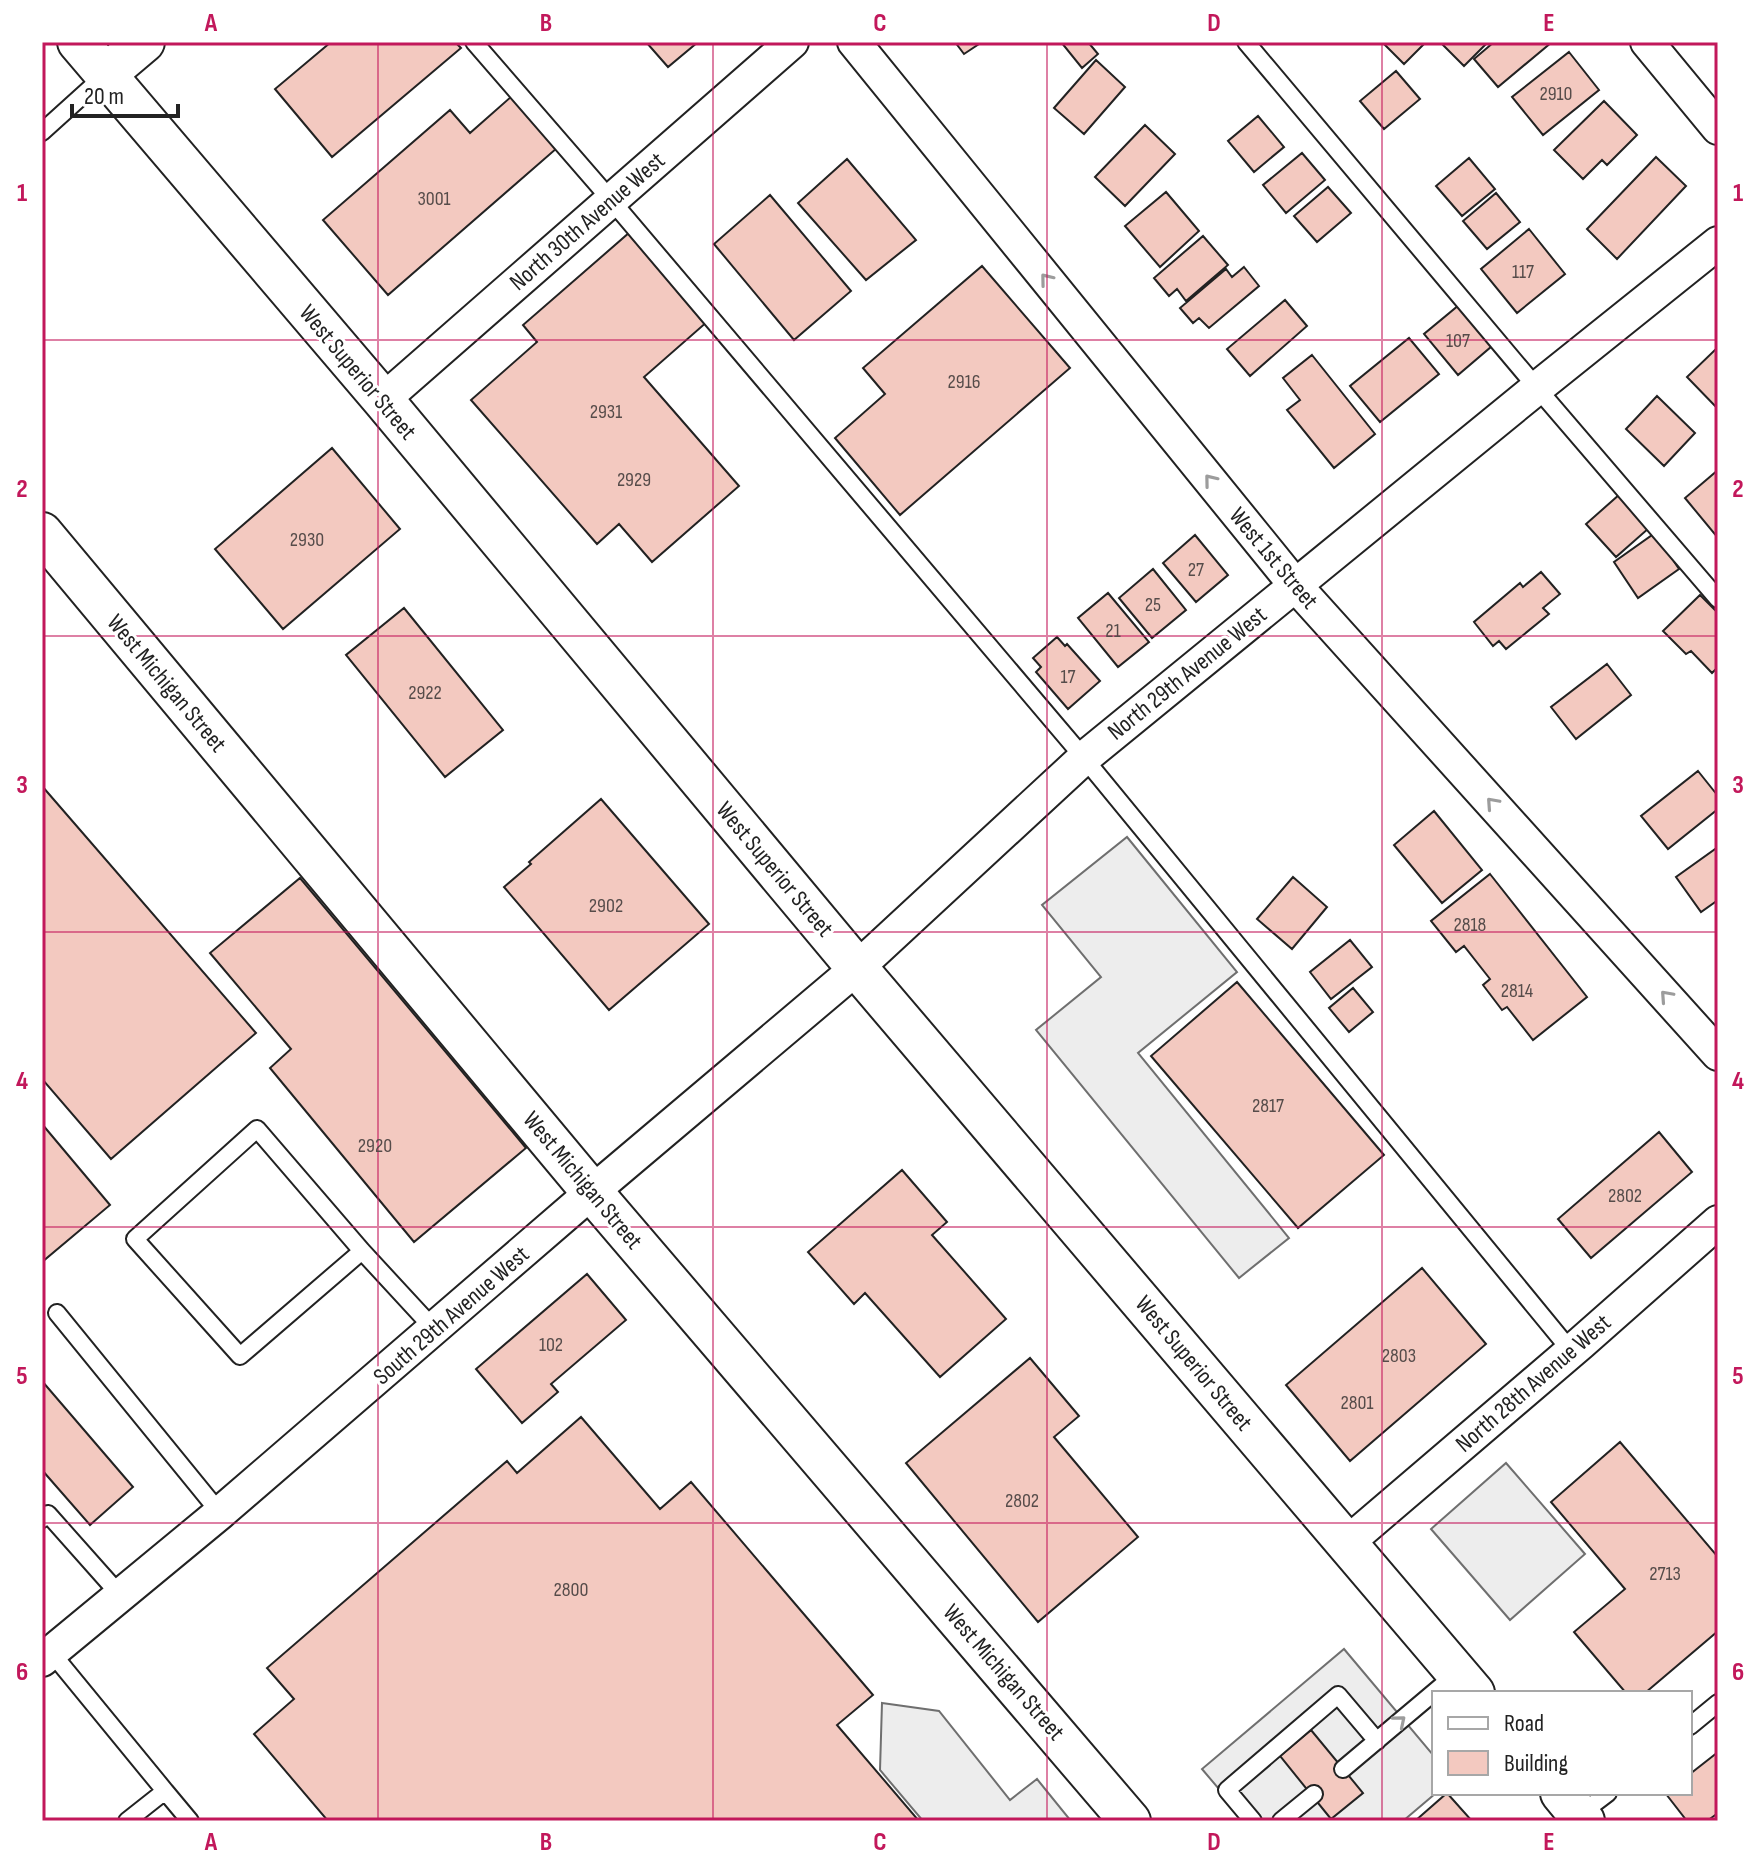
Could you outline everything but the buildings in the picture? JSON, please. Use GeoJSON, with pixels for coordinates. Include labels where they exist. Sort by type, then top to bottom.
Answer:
{"type":"FeatureCollection","features":[{"type":"Feature","properties":{"kind":"street","name":"West Superior Street"},"geometry":{"type":"LineString","coordinates":[[78,42],[383,400],[857,968],[1466,1683]]}},
{"type":"Feature","properties":{"kind":"street"},"geometry":{"type":"LineString","coordinates":[[105,75],[144,42]]}},
{"type":"Feature","properties":{"kind":"street","name":"North 30th Avenue West"},"geometry":{"type":"LineString","coordinates":[[383,400],[792,42]]}},
{"type":"Feature","properties":{"kind":"street","name":"West 1st Street"},"geometry":{"type":"LineString","coordinates":[[854,42],[1295,585],[1718,1054]]}},
{"type":"Feature","properties":{"kind":"street"},"geometry":{"type":"LineString","coordinates":[[1647,42],[1718,128]]}},
{"type":"Feature","properties":{"kind":"street","name":"North 29th Avenue West"},"geometry":{"type":"LineString","coordinates":[[857,968],[1084,758],[1718,243]]}},
{"type":"Feature","properties":{"kind":"street","name":"West Michigan Street"},"geometry":{"type":"LineString","coordinates":[[42,533],[592,1192],[1130,1821]]}},
{"type":"Feature","properties":{"kind":"street","name":"South 29th Avenue West"},"geometry":{"type":"LineString","coordinates":[[46,1656],[220,1513],[857,968]]}},
{"type":"Feature","properties":{"kind":"street","name":"North 28th Avenue West"},"geometry":{"type":"LineString","coordinates":[[1347,1543],[1718,1222]]}},
{"type":"Feature","properties":{"kind":"lane"},"geometry":{"type":"LineString","coordinates":[[474,42],[1084,758],[1571,1351]]}},
{"type":"Feature","properties":{"kind":"lane"},"geometry":{"type":"LineString","coordinates":[[1246,42],[1718,599]]}},
{"type":"Feature","properties":{"kind":"lane"},"geometry":{"type":"LineString","coordinates":[[42,132],[105,75]]}},
{"type":"Feature","properties":{"kind":"lane"},"geometry":{"type":"LineString","coordinates":[[362,1251],[240,1356],[135,1239],[257,1129],[434,1329]]}},
{"type":"Feature","properties":{"kind":"lane"},"geometry":{"type":"LineString","coordinates":[[57,1313],[220,1513]]}},
{"type":"Feature","properties":{"kind":"lane"},"geometry":{"type":"LineString","coordinates":[[42,1519],[48,1514],[120,1595]]}},
{"type":"Feature","properties":{"kind":"lane"},"geometry":{"type":"LineString","coordinates":[[46,1656],[190,1821]]}},
{"type":"Feature","properties":{"kind":"lane"},"geometry":{"type":"LineString","coordinates":[[1253,1821],[1227,1790],[1338,1695],[1377,1741]]}},
{"type":"Feature","properties":{"kind":"lane"},"geometry":{"type":"LineString","coordinates":[[1692,1724],[1718,1703]]}},
{"type":"Feature","properties":{"kind":"lane"},"geometry":{"type":"LineString","coordinates":[[1343,1769],[1377,1741],[1432,1705]]}},
{"type":"Feature","properties":{"kind":"lane"},"geometry":{"type":"LineString","coordinates":[[127,1821],[165,1791]]}},
{"type":"Feature","properties":{"kind":"lane"},"geometry":{"type":"LineString","coordinates":[[1281,1821],[1314,1794]]}},
{"type":"Feature","properties":{"kind":"shaded area"},"geometry":{"type":"Polygon","coordinates":[[[1127,837],[1237,972],[1138,1053],[1289,1238],[1239,1278],[1036,1030],[1101,977],[1042,905],[1127,837]]]}},
{"type":"Feature","properties":{"kind":"shaded area"},"geometry":{"type":"Polygon","coordinates":[[[1506,1463],[1585,1554],[1510,1620],[1431,1529],[1506,1463]]]}},
{"type":"Feature","properties":{"kind":"shaded area"},"geometry":{"type":"Polygon","coordinates":[[[1344,1649],[1432,1754],[1434,1795],[1403,1821],[1246,1821],[1202,1769],[1344,1649]]]}},
{"type":"Feature","properties":{"kind":"shaded area"},"geometry":{"type":"Polygon","coordinates":[[[882,1703],[939,1711],[1010,1800],[1037,1779],[1071,1821],[923,1821],[880,1770],[882,1703]]]}}]}
